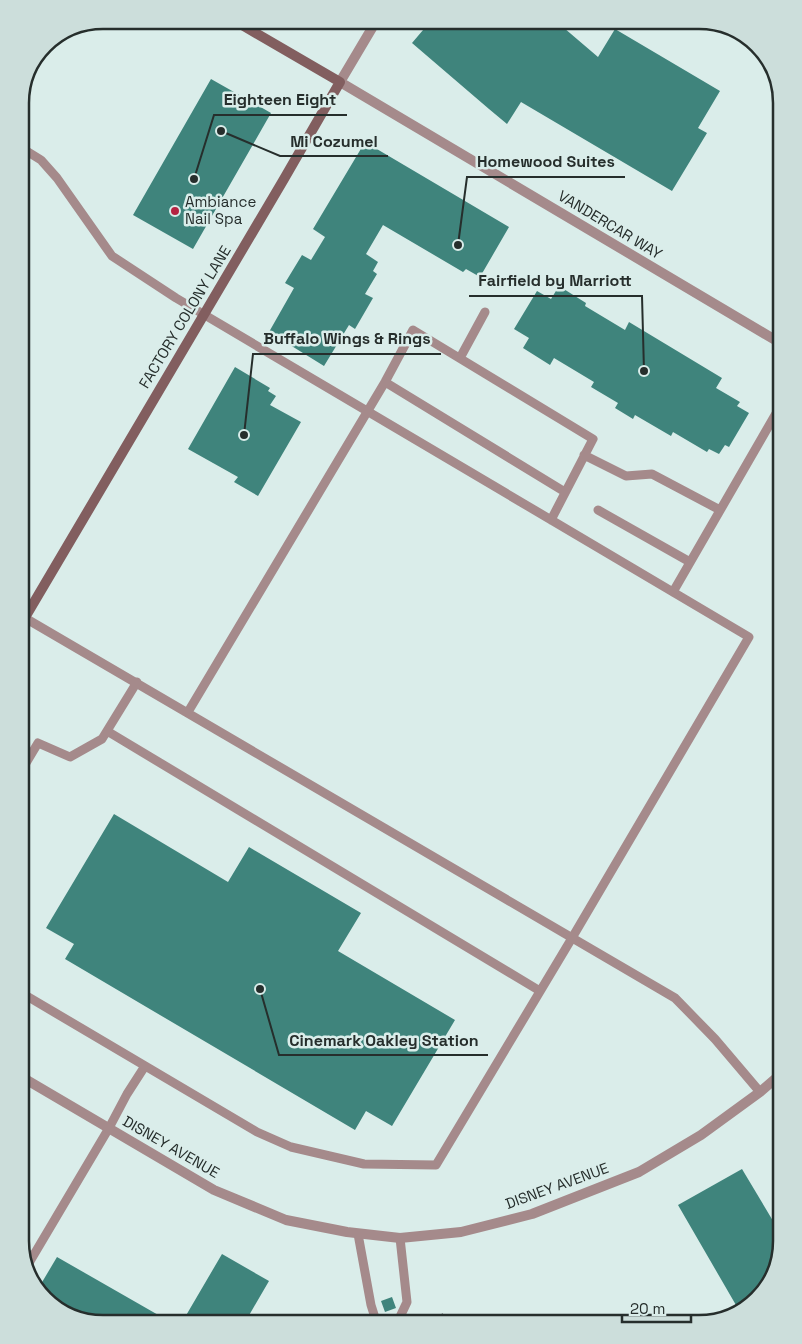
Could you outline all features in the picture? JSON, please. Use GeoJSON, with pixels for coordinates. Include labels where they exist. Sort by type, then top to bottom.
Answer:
{"type":"FeatureCollection","features":[{"type":"Feature","properties":{"kind":"street","name":"VANDERCAR WAY"},"geometry":{"type":"LineString","coordinates":[[249,29],[773,339]]}},
{"type":"Feature","properties":{"kind":"street","name":"FACTORY COLONY LANE"},"geometry":{"type":"LineString","coordinates":[[29,607],[284,180],[371,29]]}},
{"type":"Feature","properties":{"kind":"street","name":"DISNEY AVENUE"},"geometry":{"type":"LineString","coordinates":[[29,1081],[214,1190],[286,1220],[358,1234],[400,1238],[461,1232],[532,1214],[639,1172],[701,1135],[773,1081]]}},
{"type":"Feature","properties":{"kind":"lane"},"geometry":{"type":"LineString","coordinates":[[29,153],[41,160],[57,178],[112,256],[176,298],[749,637],[436,1165],[364,1164],[291,1147],[257,1132],[29,997]]}},
{"type":"Feature","properties":{"kind":"lane"},"geometry":{"type":"LineString","coordinates":[[460,358],[485,312]]}},
{"type":"Feature","properties":{"kind":"lane"},"geometry":{"type":"LineString","coordinates":[[188,712],[368,411],[413,330],[592,439],[552,520]]}},
{"type":"Feature","properties":{"kind":"lane"},"geometry":{"type":"LineString","coordinates":[[385,382],[565,492]]}},
{"type":"Feature","properties":{"kind":"lane"},"geometry":{"type":"LineString","coordinates":[[673,592],[773,419]]}},
{"type":"Feature","properties":{"kind":"lane"},"geometry":{"type":"LineString","coordinates":[[584,454],[626,476],[652,474],[720,510]]}},
{"type":"Feature","properties":{"kind":"lane"},"geometry":{"type":"LineString","coordinates":[[598,510],[690,562]]}},
{"type":"Feature","properties":{"kind":"lane"},"geometry":{"type":"LineString","coordinates":[[29,623],[137,682],[675,998],[715,1039],[760,1092]]}},
{"type":"Feature","properties":{"kind":"lane"},"geometry":{"type":"LineString","coordinates":[[29,758],[38,742],[70,757],[102,739],[137,682]]}},
{"type":"Feature","properties":{"kind":"lane"},"geometry":{"type":"LineString","coordinates":[[107,731],[540,991]]}},
{"type":"Feature","properties":{"kind":"lane"},"geometry":{"type":"LineString","coordinates":[[31,1259],[145,1066]]}},
{"type":"Feature","properties":{"kind":"lane"},"geometry":{"type":"LineString","coordinates":[[358,1234],[374,1315]]}},
{"type":"Feature","properties":{"kind":"lane"},"geometry":{"type":"LineString","coordinates":[[400,1238],[407,1302],[401,1315]]}},
{"type":"Feature","properties":{"kind":"building"},"geometry":{"type":"Polygon","coordinates":[[[424,29],[565,29],[598,57],[615,29],[720,91],[698,128],[707,133],[672,191],[521,102],[507,124],[412,43],[424,29]]]}},
{"type":"Feature","properties":{"kind":"building"},"geometry":{"type":"Polygon","coordinates":[[[211,79],[271,113],[193,249],[133,215],[211,79]]]}},
{"type":"Feature","properties":{"kind":"building"},"geometry":{"type":"Polygon","coordinates":[[[365,142],[509,227],[480,277],[466,269],[463,272],[383,225],[366,254],[378,262],[373,271],[377,274],[365,294],[373,298],[355,329],[349,325],[324,366],[269,332],[294,288],[285,283],[302,255],[311,260],[325,237],[313,229],[365,142]]]}},
{"type":"Feature","properties":{"kind":"building"},"geometry":{"type":"Polygon","coordinates":[[[559,286],[586,303],[585,306],[625,330],[629,322],[722,378],[716,388],[740,402],[737,406],[749,413],[729,447],[725,445],[719,454],[709,449],[707,452],[673,432],[671,436],[635,415],[633,419],[615,408],[618,403],[591,387],[594,382],[554,358],[550,365],[523,348],[529,338],[514,329],[537,291],[551,299],[559,286]]]}},
{"type":"Feature","properties":{"kind":"building"},"geometry":{"type":"Polygon","coordinates":[[[235,367],[270,388],[268,391],[276,396],[270,405],[301,422],[258,496],[234,482],[238,477],[188,449],[235,367]]]}},
{"type":"Feature","properties":{"kind":"building"},"geometry":{"type":"Polygon","coordinates":[[[114,814],[228,882],[249,847],[361,913],[338,951],[455,1020],[392,1126],[366,1111],[355,1130],[65,959],[74,944],[46,928],[114,814]]]}},
{"type":"Feature","properties":{"kind":"building"},"geometry":{"type":"Polygon","coordinates":[[[742,1169],[773,1221],[773,1251],[768,1269],[755,1290],[736,1305],[678,1205],[742,1169]]]}},
{"type":"Feature","properties":{"kind":"building"},"geometry":{"type":"Polygon","coordinates":[[[222,1254],[269,1281],[249,1315],[186,1315],[222,1254]]]}},
{"type":"Feature","properties":{"kind":"building"},"geometry":{"type":"Polygon","coordinates":[[[57,1257],[158,1315],[89,1314],[70,1308],[62,1303],[42,1283],[57,1257]]]}},
{"type":"Feature","properties":{"kind":"building"},"geometry":{"type":"Polygon","coordinates":[[[392,1297],[396,1308],[385,1312],[381,1301],[392,1297]]]}},
{"type":"Feature","properties":{"kind":"place","name":"Mi Cozumel"},"geometry":{"type":"Point","coordinates":[221,131]}},
{"type":"Feature","properties":{"kind":"place","name":"Eighteen Eight"},"geometry":{"type":"Point","coordinates":[194,179]}},
{"type":"Feature","properties":{"kind":"place","name":"Ambiance Nail Spa"},"geometry":{"type":"Point","coordinates":[175,211]}},
{"type":"Feature","properties":{"kind":"place","name":"Homewood Suites"},"geometry":{"type":"Point","coordinates":[458,245]}},
{"type":"Feature","properties":{"kind":"place","name":"Fairfield by Marriott"},"geometry":{"type":"Point","coordinates":[644,371]}},
{"type":"Feature","properties":{"kind":"place","name":"Buffalo Wings & Rings"},"geometry":{"type":"Point","coordinates":[244,435]}},
{"type":"Feature","properties":{"kind":"place","name":"Cinemark Oakley Station"},"geometry":{"type":"Point","coordinates":[260,989]}}]}
